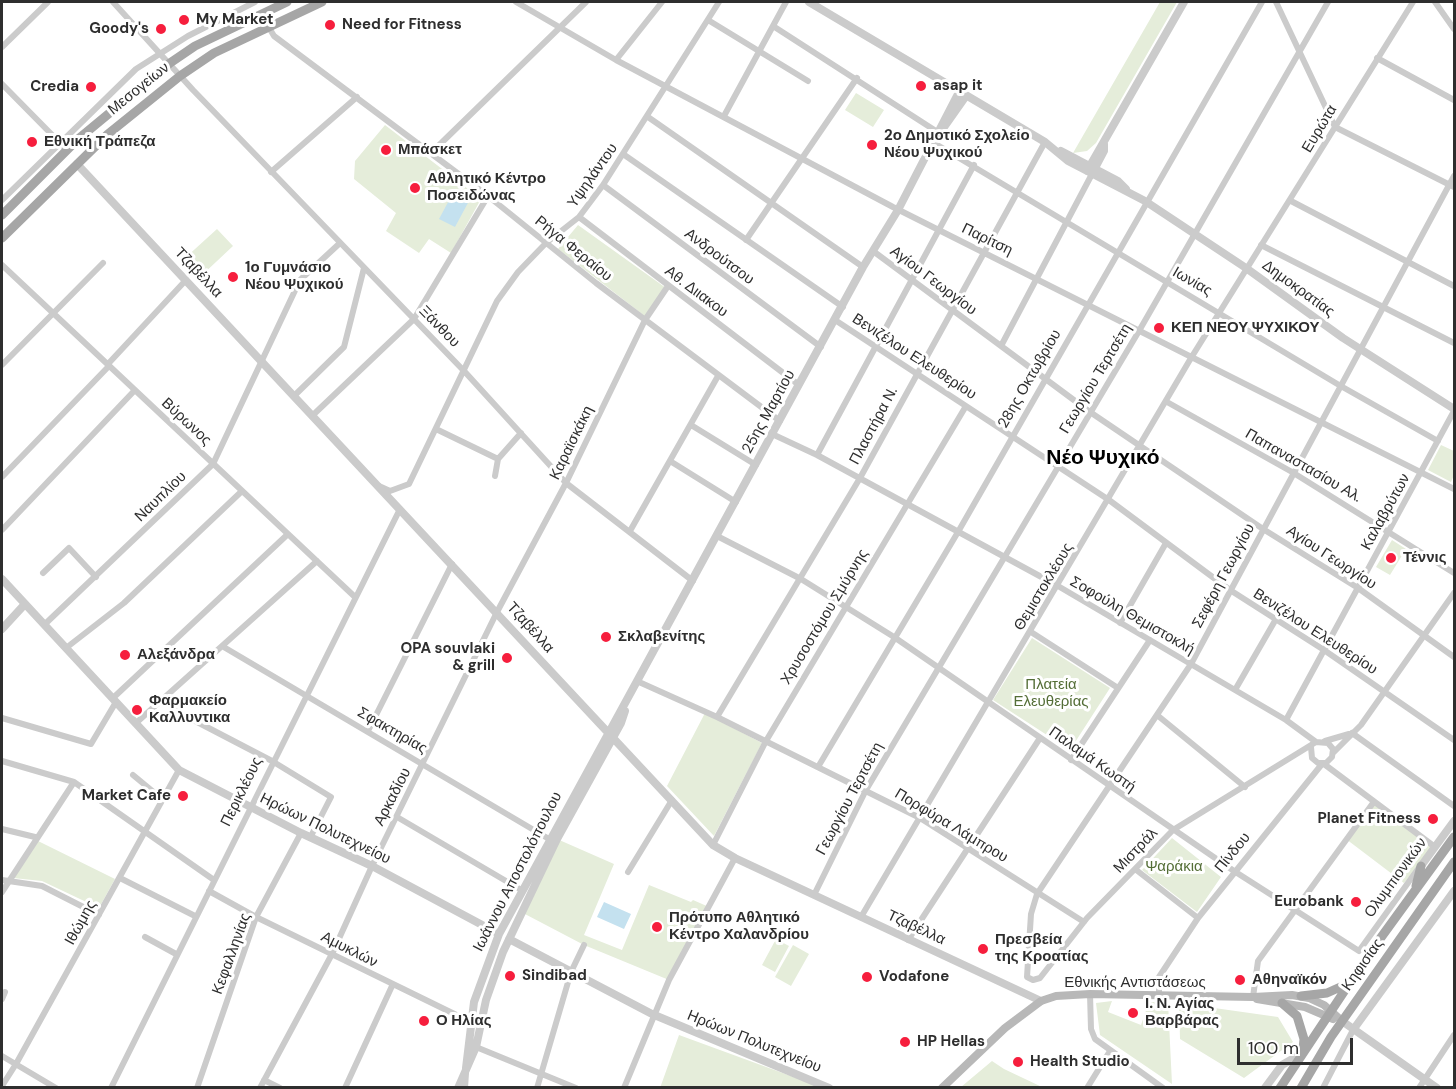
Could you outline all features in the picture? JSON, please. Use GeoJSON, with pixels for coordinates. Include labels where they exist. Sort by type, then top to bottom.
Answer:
{"type":"FeatureCollection","features":[{"type":"Feature","properties":{"kind":"main road","name":"Μεσογείων"},"geometry":{"type":"LineString","coordinates":[[2,216],[77,140],[170,63],[206,41],[287,2]]}},
{"type":"Feature","properties":{"kind":"main road","name":"Μεσογείων"},"geometry":{"type":"LineString","coordinates":[[2,235],[137,108],[180,76],[214,53],[322,2]]}},
{"type":"Feature","properties":{"kind":"main road"},"geometry":{"type":"LineString","coordinates":[[77,140],[73,158],[77,164]]}},
{"type":"Feature","properties":{"kind":"main road","name":"Κηφισίας"},"geometry":{"type":"LineString","coordinates":[[1280,1088],[1351,980],[1455,837]]}},
{"type":"Feature","properties":{"kind":"main road","name":"Κηφισίας"},"geometry":{"type":"LineString","coordinates":[[1301,1088],[1342,1021],[1455,862]]}},
{"type":"Feature","properties":{"kind":"main road"},"geometry":{"type":"LineString","coordinates":[[1415,891],[1420,866]]}},
{"type":"Feature","properties":{"kind":"main road"},"geometry":{"type":"LineString","coordinates":[[1301,996],[1334,991],[1351,980]]}},
{"type":"Feature","properties":{"kind":"main road","name":"Εθνικής Αντιστάσεως"},"geometry":{"type":"LineString","coordinates":[[942,1088],[1005,1028],[1041,1001],[1064,995],[1301,996],[1317,1001],[1328,1013]]}},
{"type":"Feature","properties":{"kind":"main road","name":"Εθνικής Αντιστάσεως"},"geometry":{"type":"LineString","coordinates":[[1253,997],[1328,1013],[1342,1021]]}},
{"type":"Feature","properties":{"kind":"main road"},"geometry":{"type":"LineString","coordinates":[[1282,1003],[1293,1011],[1300,1024],[1304,1039],[1301,1054]]}},
{"type":"Feature","properties":{"kind":"street"},"geometry":{"type":"LineString","coordinates":[[2,47],[48,2]]}},
{"type":"Feature","properties":{"kind":"street","name":"Ξάνθου"},"geometry":{"type":"LineString","coordinates":[[113,2],[180,76],[465,372],[566,483],[693,581]]}},
{"type":"Feature","properties":{"kind":"street","name":"Μεσογείων"},"geometry":{"type":"LineString","coordinates":[[2,200],[113,89],[160,52],[219,18],[255,2]]}},
{"type":"Feature","properties":{"kind":"street","name":"Παρίτση"},"geometry":{"type":"LineString","coordinates":[[516,2],[616,60],[668,85],[898,210],[1455,489]]}},
{"type":"Feature","properties":{"kind":"street"},"geometry":{"type":"LineString","coordinates":[[522,7],[529,2]]}},
{"type":"Feature","properties":{"kind":"street"},"geometry":{"type":"LineString","coordinates":[[431,153],[586,2]]}},
{"type":"Feature","properties":{"kind":"street"},"geometry":{"type":"LineString","coordinates":[[616,60],[662,2]]}},
{"type":"Feature","properties":{"kind":"street","name":"Υψηλάντου"},"geometry":{"type":"LineString","coordinates":[[379,486],[390,491],[409,484],[465,372],[497,301],[518,272],[546,243],[579,217],[603,185],[719,2]]}},
{"type":"Feature","properties":{"kind":"street"},"geometry":{"type":"LineString","coordinates":[[724,116],[786,2]]}},
{"type":"Feature","properties":{"kind":"street","name":"Δημοκρατίας"},"geometry":{"type":"LineString","coordinates":[[809,2],[1091,170],[1118,180],[1126,189],[1246,268],[1360,349],[1455,410]]}},
{"type":"Feature","properties":{"kind":"street"},"geometry":{"type":"LineString","coordinates":[[1000,346],[1066,222],[1091,170],[1098,148],[1104,144],[1184,2]]}},
{"type":"Feature","properties":{"kind":"street","name":"28ης Οκτωβρίου"},"geometry":{"type":"LineString","coordinates":[[818,767],[958,532],[1145,201],[1262,2]]}},
{"type":"Feature","properties":{"kind":"street"},"geometry":{"type":"LineString","coordinates":[[1276,2],[1335,127],[1452,186]]}},
{"type":"Feature","properties":{"kind":"street","name":"Γεωργίου Τερτσέτη"},"geometry":{"type":"LineString","coordinates":[[814,895],[866,790],[1139,331],[1328,2]]}},
{"type":"Feature","properties":{"kind":"street","name":"Ευρώτα"},"geometry":{"type":"LineString","coordinates":[[1246,268],[1291,201],[1413,2]]}},
{"type":"Feature","properties":{"kind":"street"},"geometry":{"type":"LineString","coordinates":[[1434,2],[1455,29]]}},
{"type":"Feature","properties":{"kind":"street"},"geometry":{"type":"LineString","coordinates":[[708,20],[808,81]]}},
{"type":"Feature","properties":{"kind":"street","name":"Ρήγα Φεραίου"},"geometry":{"type":"LineString","coordinates":[[268,26],[274,36],[488,196],[718,376],[780,420]]}},
{"type":"Feature","properties":{"kind":"street"},"geometry":{"type":"LineString","coordinates":[[773,26],[857,78],[939,133]]}},
{"type":"Feature","properties":{"kind":"street"},"geometry":{"type":"LineString","coordinates":[[1377,58],[1455,100]]}},
{"type":"Feature","properties":{"kind":"street"},"geometry":{"type":"LineString","coordinates":[[746,240],[804,160],[857,78]]}},
{"type":"Feature","properties":{"kind":"street"},"geometry":{"type":"LineString","coordinates":[[2,84],[67,150]]}},
{"type":"Feature","properties":{"kind":"street","name":"25ης Μαρτίου"},"geometry":{"type":"LineString","coordinates":[[612,734],[863,267],[898,210],[939,133],[944,119],[963,94]]}},
{"type":"Feature","properties":{"kind":"street"},"geometry":{"type":"LineString","coordinates":[[272,172],[357,98]]}},
{"type":"Feature","properties":{"kind":"street"},"geometry":{"type":"LineString","coordinates":[[648,117],[863,267]]}},
{"type":"Feature","properties":{"kind":"street","name":"Ιωνίας"},"geometry":{"type":"LineString","coordinates":[[934,142],[1340,385],[1438,441]]}},
{"type":"Feature","properties":{"kind":"street","name":"Πλαστήρα Ν."},"geometry":{"type":"LineString","coordinates":[[717,717],[860,478],[1045,142]]}},
{"type":"Feature","properties":{"kind":"street"},"geometry":{"type":"LineString","coordinates":[[623,154],[843,307]]}},
{"type":"Feature","properties":{"kind":"street","name":"Τζαβέλλα"},"geometry":{"type":"LineString","coordinates":[[77,164],[262,363],[453,563],[713,845],[735,858],[1041,1001]]}},
{"type":"Feature","properties":{"kind":"street"},"geometry":{"type":"LineString","coordinates":[[817,455],[974,165]]}},
{"type":"Feature","properties":{"kind":"street","name":"Σεφέρη Γεωργίου"},"geometry":{"type":"LineString","coordinates":[[1033,980],[1026,973],[1031,914],[1036,894],[1191,664],[1292,472],[1407,262],[1452,186],[1455,176]]}},
{"type":"Feature","properties":{"kind":"street","name":"Ανδρούτσου"},"geometry":{"type":"LineString","coordinates":[[603,185],[821,348]]}},
{"type":"Feature","properties":{"kind":"street"},"geometry":{"type":"LineString","coordinates":[[313,415],[414,319],[488,196]]}},
{"type":"Feature","properties":{"kind":"street"},"geometry":{"type":"LineString","coordinates":[[1291,201],[1455,286]]}},
{"type":"Feature","properties":{"kind":"street","name":"Αθ. Διιακου"},"geometry":{"type":"LineString","coordinates":[[579,217],[799,386]]}},
{"type":"Feature","properties":{"kind":"street","name":"Ναυπλίου"},"geometry":{"type":"LineString","coordinates":[[44,625],[213,464],[300,280],[340,243]]}},
{"type":"Feature","properties":{"kind":"street"},"geometry":{"type":"LineString","coordinates":[[1261,245],[1455,344]]}},
{"type":"Feature","properties":{"kind":"street","name":"Αγίου Γεωργίου"},"geometry":{"type":"LineString","coordinates":[[873,251],[1090,412],[1263,529],[1358,588],[1455,657]]}},
{"type":"Feature","properties":{"kind":"street"},"geometry":{"type":"LineString","coordinates":[[2,365],[103,263]]}},
{"type":"Feature","properties":{"kind":"street","name":"Βύρωνος"},"geometry":{"type":"LineString","coordinates":[[2,265],[355,597]]}},
{"type":"Feature","properties":{"kind":"street"},"geometry":{"type":"LineString","coordinates":[[295,395],[344,346],[364,268]]}},
{"type":"Feature","properties":{"kind":"street","name":"Θεμιστοκλέους"},"geometry":{"type":"LineString","coordinates":[[861,917],[1246,268]]}},
{"type":"Feature","properties":{"kind":"street"},"geometry":{"type":"LineString","coordinates":[[2,477],[186,280]]}},
{"type":"Feature","properties":{"kind":"street","name":"Καραϊσκάκη"},"geometry":{"type":"LineString","coordinates":[[497,612],[566,483],[645,320],[668,286]]}},
{"type":"Feature","properties":{"kind":"street","name":"Βενιζέλου Ελευθερίου"},"geometry":{"type":"LineString","coordinates":[[835,320],[1109,500],[1230,590],[1324,650],[1455,740]]}},
{"type":"Feature","properties":{"kind":"street"},"geometry":{"type":"LineString","coordinates":[[630,531],[718,376]]}},
{"type":"Feature","properties":{"kind":"street"},"geometry":{"type":"LineString","coordinates":[[2,530],[135,390]]}},
{"type":"Feature","properties":{"kind":"street","name":"Παπαναστασίου Αλ."},"geometry":{"type":"LineString","coordinates":[[1167,402],[1292,472],[1455,573]]}},
{"type":"Feature","properties":{"kind":"street","name":"Χρυσοστόμου Σμύρνης"},"geometry":{"type":"LineString","coordinates":[[713,845],[766,741],[966,406]]}},
{"type":"Feature","properties":{"kind":"street","name":"Καλαβρύτων"},"geometry":{"type":"LineString","coordinates":[[1286,720],[1455,410]]}},
{"type":"Feature","properties":{"kind":"street"},"geometry":{"type":"LineString","coordinates":[[691,425],[756,465]]}},
{"type":"Feature","properties":{"kind":"street"},"geometry":{"type":"LineString","coordinates":[[436,429],[498,459]]}},
{"type":"Feature","properties":{"kind":"street"},"geometry":{"type":"LineString","coordinates":[[495,476],[498,459],[521,433]]}},
{"type":"Feature","properties":{"kind":"street","name":"Σοφούλη Θεμιστοκλή"},"geometry":{"type":"LineString","coordinates":[[772,434],[817,455],[1058,586],[1286,720],[1314,745]]}},
{"type":"Feature","properties":{"kind":"street"},"geometry":{"type":"LineString","coordinates":[[670,461],[736,502]]}},
{"type":"Feature","properties":{"kind":"street"},"geometry":{"type":"LineString","coordinates":[[66,648],[124,603],[242,491]]}},
{"type":"Feature","properties":{"kind":"street","name":"Περικλέους"},"geometry":{"type":"LineString","coordinates":[[111,1088],[272,761],[400,509]]}},
{"type":"Feature","properties":{"kind":"street"},"geometry":{"type":"LineString","coordinates":[[2,718],[91,744],[115,700],[288,534]]}},
{"type":"Feature","properties":{"kind":"street","name":"Παλαμά Κωστή"},"geometry":{"type":"LineString","coordinates":[[717,536],[801,579],[894,637],[1173,830],[1359,951]]}},
{"type":"Feature","properties":{"kind":"street"},"geometry":{"type":"LineString","coordinates":[[1120,623],[1166,543]]}},
{"type":"Feature","properties":{"kind":"street"},"geometry":{"type":"LineString","coordinates":[[43,573],[69,548],[96,577]]}},
{"type":"Feature","properties":{"kind":"street"},"geometry":{"type":"LineString","coordinates":[[136,723],[317,561]]}},
{"type":"Feature","properties":{"kind":"street"},"geometry":{"type":"LineString","coordinates":[[368,731],[453,563]]}},
{"type":"Feature","properties":{"kind":"street","name":"Ηρώων Πολυτεχνείου"},"geometry":{"type":"LineString","coordinates":[[2,579],[179,771],[300,834],[372,866],[499,934]]}},
{"type":"Feature","properties":{"kind":"street"},"geometry":{"type":"LineString","coordinates":[[1323,764],[1330,761],[1333,753],[1362,724],[1455,593]]}},
{"type":"Feature","properties":{"kind":"street"},"geometry":{"type":"LineString","coordinates":[[2,629],[25,604]]}},
{"type":"Feature","properties":{"kind":"street","name":"Αρκαδίου"},"geometry":{"type":"LineString","coordinates":[[260,1088],[332,954],[372,866],[497,612]]}},
{"type":"Feature","properties":{"kind":"street"},"geometry":{"type":"LineString","coordinates":[[1235,690],[1276,619]]}},
{"type":"Feature","properties":{"kind":"street"},"geometry":{"type":"LineString","coordinates":[[1030,632],[1118,688]]}},
{"type":"Feature","properties":{"kind":"street"},"geometry":{"type":"LineString","coordinates":[[1071,760],[1150,640]]}},
{"type":"Feature","properties":{"kind":"street","name":"Σφακτηρίας"},"geometry":{"type":"LineString","coordinates":[[222,646],[307,694],[549,839]]}},
{"type":"Feature","properties":{"kind":"street","name":"Πορφύρα Λάμπρου"},"geometry":{"type":"LineString","coordinates":[[639,682],[717,717],[920,818],[1036,894],[1084,922]]}},
{"type":"Feature","properties":{"kind":"street"},"geometry":{"type":"LineString","coordinates":[[176,711],[272,761],[331,797],[310,838]]}},
{"type":"Feature","properties":{"kind":"street"},"geometry":{"type":"LineString","coordinates":[[1157,715],[1245,787]]}},
{"type":"Feature","properties":{"kind":"street"},"geometry":{"type":"LineString","coordinates":[[1352,733],[1314,745],[1312,758],[1435,847]]}},
{"type":"Feature","properties":{"kind":"street"},"geometry":{"type":"LineString","coordinates":[[1352,733],[1455,806]]}},
{"type":"Feature","properties":{"kind":"street","name":"Ιωάννου Αποστολόπουλου"},"geometry":{"type":"LineString","coordinates":[[466,1068],[470,1023],[478,986],[499,934],[549,839],[612,734]]}},
{"type":"Feature","properties":{"kind":"street","name":"Ιωάννου Αποστολόπουλου"},"geometry":{"type":"LineString","coordinates":[[458,1088],[476,1047],[486,1000],[509,939],[557,839],[612,734]]}},
{"type":"Feature","properties":{"kind":"street"},"geometry":{"type":"LineString","coordinates":[[908,940],[1040,738]]}},
{"type":"Feature","properties":{"kind":"street"},"geometry":{"type":"LineString","coordinates":[[1325,741],[1331,746],[1333,753]]}},
{"type":"Feature","properties":{"kind":"street","name":"Μιστράλ"},"geometry":{"type":"LineString","coordinates":[[1033,980],[1046,971],[1084,922],[1173,830],[1314,745]]}},
{"type":"Feature","properties":{"kind":"street"},"geometry":{"type":"LineString","coordinates":[[2,761],[74,782],[214,880]]}},
{"type":"Feature","properties":{"kind":"street","name":"Πίνδου"},"geometry":{"type":"LineString","coordinates":[[1159,995],[1159,977],[1198,918],[1323,764]]}},
{"type":"Feature","properties":{"kind":"street","name":"Ιθώμης"},"geometry":{"type":"LineString","coordinates":[[2,1086],[179,771]]}},
{"type":"Feature","properties":{"kind":"street"},"geometry":{"type":"LineString","coordinates":[[133,775],[162,799]]}},
{"type":"Feature","properties":{"kind":"street"},"geometry":{"type":"LineString","coordinates":[[2,892],[5,880],[74,782]]}},
{"type":"Feature","properties":{"kind":"street"},"geometry":{"type":"LineString","coordinates":[[628,872],[672,800]]}},
{"type":"Feature","properties":{"kind":"street"},"geometry":{"type":"LineString","coordinates":[[1253,997],[1258,961],[1373,802]]}},
{"type":"Feature","properties":{"kind":"street"},"geometry":{"type":"LineString","coordinates":[[397,817],[523,891]]}},
{"type":"Feature","properties":{"kind":"street","name":"Ολυμπιονικών"},"geometry":{"type":"LineString","coordinates":[[1359,951],[1455,821]]}},
{"type":"Feature","properties":{"kind":"street"},"geometry":{"type":"LineString","coordinates":[[2,829],[35,837]]}},
{"type":"Feature","properties":{"kind":"street","name":"Κεφαλληνίας"},"geometry":{"type":"LineString","coordinates":[[197,1088],[256,917],[300,834]]}},
{"type":"Feature","properties":{"kind":"street"},"geometry":{"type":"LineString","coordinates":[[624,1088],[652,1014],[735,858]]}},
{"type":"Feature","properties":{"kind":"street"},"geometry":{"type":"LineString","coordinates":[[1135,869],[1198,918]]}},
{"type":"Feature","properties":{"kind":"street"},"geometry":{"type":"LineString","coordinates":[[120,878],[195,916]]}},
{"type":"Feature","properties":{"kind":"street"},"geometry":{"type":"LineString","coordinates":[[5,880],[42,886],[99,915]]}},
{"type":"Feature","properties":{"kind":"street","name":"Αμυκλών"},"geometry":{"type":"LineString","coordinates":[[209,891],[392,986],[481,1027]]}},
{"type":"Feature","properties":{"kind":"street"},"geometry":{"type":"LineString","coordinates":[[1323,1088],[1353,1030],[1455,891]]}},
{"type":"Feature","properties":{"kind":"street"},"geometry":{"type":"LineString","coordinates":[[145,938],[176,954]]}},
{"type":"Feature","properties":{"kind":"street","name":"Ηρώων Πολυτεχνείου"},"geometry":{"type":"LineString","coordinates":[[509,939],[652,1014],[829,1088]]}},
{"type":"Feature","properties":{"kind":"street"},"geometry":{"type":"LineString","coordinates":[[537,1088],[571,972],[584,945]]}},
{"type":"Feature","properties":{"kind":"street"},"geometry":{"type":"LineString","coordinates":[[345,1088],[392,986]]}},
{"type":"Feature","properties":{"kind":"street"},"geometry":{"type":"LineString","coordinates":[[1090,994],[1092,1034],[1110,1051],[1163,1088]]}},
{"type":"Feature","properties":{"kind":"street"},"geometry":{"type":"LineString","coordinates":[[1342,1021],[1437,1088]]}},
{"type":"Feature","properties":{"kind":"street"},"geometry":{"type":"LineString","coordinates":[[1419,1088],[1455,1035]]}},
{"type":"Feature","properties":{"kind":"street"},"geometry":{"type":"LineString","coordinates":[[476,1047],[576,1088]]}},
{"type":"Feature","properties":{"kind":"street"},"geometry":{"type":"LineString","coordinates":[[1087,1088],[1110,1051]]}},
{"type":"Feature","properties":{"kind":"street","name":"Κηφισίας"},"geometry":{"type":"LineString","coordinates":[[1266,1088],[1282,1065],[1301,1054]]}},
{"type":"Feature","properties":{"kind":"street"},"geometry":{"type":"LineString","coordinates":[[2,1056],[56,1088]]}},
{"type":"Feature","properties":{"kind":"street"},"geometry":{"type":"LineString","coordinates":[[465,1088],[466,1068]]}},
{"type":"Feature","properties":{"kind":"street"},"geometry":{"type":"LineString","coordinates":[[264,1080],[280,1088]]}},
{"type":"Feature","properties":{"kind":"green space"},"geometry":{"type":"Polygon","coordinates":[[[1160,2],[1177,2],[1096,143],[1087,151],[1073,153],[1160,2]]]}},
{"type":"Feature","properties":{"kind":"green space"},"geometry":{"type":"Polygon","coordinates":[[[856,93],[884,110],[873,127],[845,110],[856,93]]]}},
{"type":"Feature","properties":{"kind":"green space","name":"Αθλητικό Κέντρο Ποσειδώνας"},"geometry":{"type":"Polygon","coordinates":[[[385,125],[481,199],[451,253],[429,239],[419,253],[386,231],[396,213],[354,179],[355,161],[385,125]]]}},
{"type":"Feature","properties":{"kind":"green space"},"geometry":{"type":"Polygon","coordinates":[[[578,225],[666,288],[646,317],[558,249],[578,225]]]}},
{"type":"Feature","properties":{"kind":"green space"},"geometry":{"type":"Polygon","coordinates":[[[217,229],[233,246],[200,277],[184,259],[217,229]]]}},
{"type":"Feature","properties":{"kind":"green space"},"geometry":{"type":"Polygon","coordinates":[[[1441,445],[1454,451],[1454,475],[1451,482],[1428,470],[1441,445]]]}},
{"type":"Feature","properties":{"kind":"green space","name":"Τέννις"},"geometry":{"type":"Polygon","coordinates":[[[1392,540],[1406,549],[1390,575],[1376,567],[1392,540]]]}},
{"type":"Feature","properties":{"kind":"green space","name":"Πλατεία Ελευθερίας"},"geometry":{"type":"Polygon","coordinates":[[[1032,638],[1110,688],[1070,750],[993,700],[1032,638]]]}},
{"type":"Feature","properties":{"kind":"green space"},"geometry":{"type":"Polygon","coordinates":[[[705,713],[762,743],[714,836],[667,786],[705,713]]]}},
{"type":"Feature","properties":{"kind":"green space"},"geometry":{"type":"Polygon","coordinates":[[[1373,803],[1435,847],[1404,883],[1346,839],[1373,803]]]}},
{"type":"Feature","properties":{"kind":"green space","name":"Ψαράκια"},"geometry":{"type":"Polygon","coordinates":[[[1172,838],[1221,877],[1197,912],[1142,870],[1172,838]]]}},
{"type":"Feature","properties":{"kind":"green space"},"geometry":{"type":"Polygon","coordinates":[[[557,839],[614,864],[584,935],[622,950],[649,885],[709,907],[669,980],[584,945],[523,913],[557,839]]]}},
{"type":"Feature","properties":{"kind":"green space"},"geometry":{"type":"Polygon","coordinates":[[[36,840],[115,879],[99,908],[42,881],[13,878],[36,840]]]}},
{"type":"Feature","properties":{"kind":"green space"},"geometry":{"type":"Polygon","coordinates":[[[776,939],[789,946],[775,972],[762,965],[776,939]]]}},
{"type":"Feature","properties":{"kind":"green space"},"geometry":{"type":"Polygon","coordinates":[[[793,945],[809,954],[791,986],[775,977],[793,945]]]}},
{"type":"Feature","properties":{"kind":"green space"},"geometry":{"type":"Polygon","coordinates":[[[1112,1001],[1108,1012],[1141,1025],[1149,1002],[1168,1002],[1172,1084],[1100,1035],[1096,1003],[1112,1001]]]}},
{"type":"Feature","properties":{"kind":"green space"},"geometry":{"type":"Polygon","coordinates":[[[1179,1003],[1278,1017],[1293,1042],[1244,1078],[1180,1039],[1179,1003]]]}},
{"type":"Feature","properties":{"kind":"green space"},"geometry":{"type":"Polygon","coordinates":[[[679,1035],[810,1083],[817,1087],[660,1088],[679,1035]]]}},
{"type":"Feature","properties":{"kind":"green space"},"geometry":{"type":"Polygon","coordinates":[[[992,1061],[1004,1069],[1042,1087],[961,1087],[992,1061]]]}},
{"type":"Feature","properties":{"kind":"water"},"geometry":{"type":"Polygon","coordinates":[[[453,193],[469,201],[455,227],[439,219],[453,193]]]}},
{"type":"Feature","properties":{"kind":"water"},"geometry":{"type":"Polygon","coordinates":[[[604,902],[631,914],[624,929],[597,917],[604,902]]]}},
{"type":"Feature","properties":{"kind":"place","name":"My Market"},"geometry":{"type":"Point","coordinates":[184,20]}},
{"type":"Feature","properties":{"kind":"place","name":"Need for Fitness"},"geometry":{"type":"Point","coordinates":[330,25]}},
{"type":"Feature","properties":{"kind":"place","name":"Goody's"},"geometry":{"type":"Point","coordinates":[161,29]}},
{"type":"Feature","properties":{"kind":"place","name":"asap it"},"geometry":{"type":"Point","coordinates":[921,86]}},
{"type":"Feature","properties":{"kind":"place","name":"Credia"},"geometry":{"type":"Point","coordinates":[91,87]}},
{"type":"Feature","properties":{"kind":"place","name":"Εθνική Τράπεζα"},"geometry":{"type":"Point","coordinates":[32,142]}},
{"type":"Feature","properties":{"kind":"place","name":"2ο Δημοτικό Σχολείο Νέου Ψυχικού"},"geometry":{"type":"Point","coordinates":[872,145]}},
{"type":"Feature","properties":{"kind":"place","name":"Μπάσκετ"},"geometry":{"type":"Point","coordinates":[386,150]}},
{"type":"Feature","properties":{"kind":"place","name":"Αθλητικό Κέντρο Ποσειδώνας"},"geometry":{"type":"Point","coordinates":[415,188]}},
{"type":"Feature","properties":{"kind":"place","name":"1ο Γυμνάσιο Νέου Ψυχικού"},"geometry":{"type":"Point","coordinates":[233,277]}},
{"type":"Feature","properties":{"kind":"place","name":"ΚΕΠ ΝΕΟΥ ΨΥΧΙΚΟΥ"},"geometry":{"type":"Point","coordinates":[1159,328]}},
{"type":"Feature","properties":{"kind":"place","name":"Τέννις"},"geometry":{"type":"Point","coordinates":[1391,558]}},
{"type":"Feature","properties":{"kind":"place","name":"Σκλαβενίτης"},"geometry":{"type":"Point","coordinates":[606,637]}},
{"type":"Feature","properties":{"kind":"place","name":"Αλεξάνδρα"},"geometry":{"type":"Point","coordinates":[125,655]}},
{"type":"Feature","properties":{"kind":"place","name":"OPA souvlaki & grill"},"geometry":{"type":"Point","coordinates":[507,658]}},
{"type":"Feature","properties":{"kind":"place","name":"Φαρμακείο Καλλυντικα"},"geometry":{"type":"Point","coordinates":[137,710]}},
{"type":"Feature","properties":{"kind":"place","name":"Market Cafe"},"geometry":{"type":"Point","coordinates":[183,796]}},
{"type":"Feature","properties":{"kind":"place","name":"Planet Fitness"},"geometry":{"type":"Point","coordinates":[1433,819]}},
{"type":"Feature","properties":{"kind":"place","name":"Eurobank"},"geometry":{"type":"Point","coordinates":[1356,902]}},
{"type":"Feature","properties":{"kind":"place","name":"Πρότυπο Αθλητικό Κέντρο Χαλανδρίου"},"geometry":{"type":"Point","coordinates":[657,927]}},
{"type":"Feature","properties":{"kind":"place","name":"Πρεσβεία της Κροατίας"},"geometry":{"type":"Point","coordinates":[983,949]}},
{"type":"Feature","properties":{"kind":"place","name":"Sindibad"},"geometry":{"type":"Point","coordinates":[510,976]}},
{"type":"Feature","properties":{"kind":"place","name":"Vodafone"},"geometry":{"type":"Point","coordinates":[867,977]}},
{"type":"Feature","properties":{"kind":"place","name":"Αθηναϊκόν"},"geometry":{"type":"Point","coordinates":[1240,980]}},
{"type":"Feature","properties":{"kind":"place","name":"Ι. Ν. Αγίας Βαρβάρας"},"geometry":{"type":"Point","coordinates":[1133,1013]}},
{"type":"Feature","properties":{"kind":"place","name":"Ο Ηλίας"},"geometry":{"type":"Point","coordinates":[424,1021]}},
{"type":"Feature","properties":{"kind":"place","name":"HP Hellas"},"geometry":{"type":"Point","coordinates":[905,1042]}},
{"type":"Feature","properties":{"kind":"place","name":"Health Studio"},"geometry":{"type":"Point","coordinates":[1018,1062]}},
{"type":"Feature","properties":{"kind":"district","name":"Νέο Ψυχικό"},"geometry":{"type":"Point","coordinates":[1103,458]}}]}
